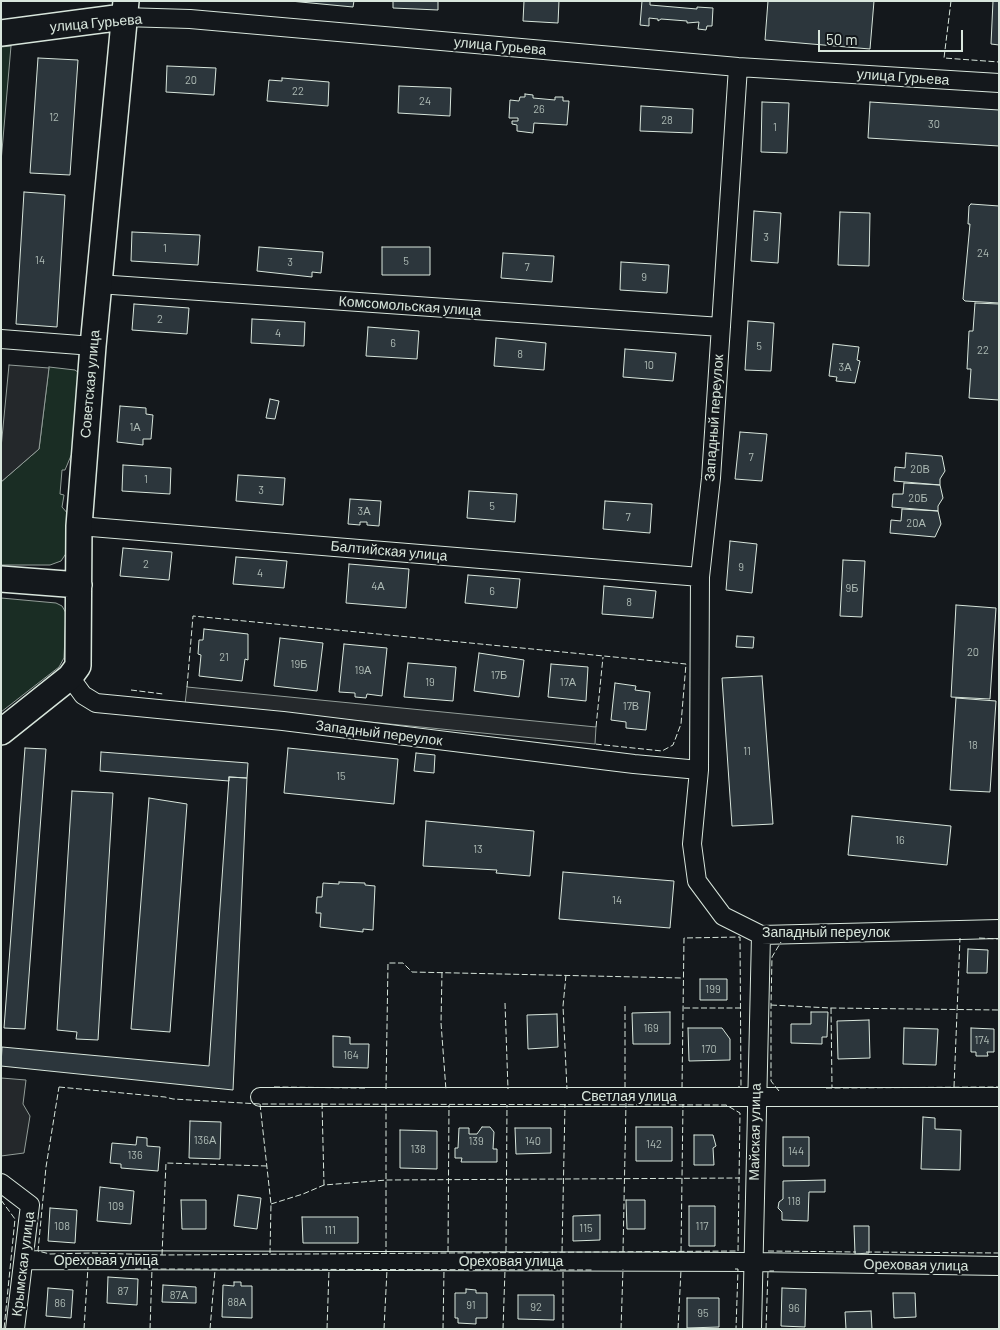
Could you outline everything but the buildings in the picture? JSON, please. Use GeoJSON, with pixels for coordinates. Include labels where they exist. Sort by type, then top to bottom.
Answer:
{"type":"FeatureCollection","features":[{"type":"Feature","properties":{"kind":"street","name":"улица Гурьева"},"geometry":{"type":"LineString","coordinates":[[1,33],[125,9],[200,20],[738,67],[999,83]]}},
{"type":"Feature","properties":{"kind":"street","name":"Советская улица"},"geometry":{"type":"LineString","coordinates":[[70,678],[78,666],[79,526],[98,284],[125,9]]}},
{"type":"Feature","properties":{"kind":"street","name":"Западный переулок"},"geometry":{"type":"LineString","coordinates":[[738,67],[711,478],[700,577],[699,770],[692,844],[697,881],[723,916],[761,935],[999,929]]}},
{"type":"Feature","properties":{"kind":"street","name":"Комсомольская улица"},"geometry":{"type":"LineString","coordinates":[[98,284],[721,327]]}},
{"type":"Feature","properties":{"kind":"street"},"geometry":{"type":"LineString","coordinates":[[1,340],[93,346]]}},
{"type":"Feature","properties":{"kind":"street","name":"Балтийская улица"},"geometry":{"type":"LineString","coordinates":[[79,526],[700,577]]}},
{"type":"Feature","properties":{"kind":"street"},"geometry":{"type":"LineString","coordinates":[[1,579],[79,585]]}},
{"type":"Feature","properties":{"kind":"street","name":"Западный переулок"},"geometry":{"type":"LineString","coordinates":[[70,678],[83,695],[96,703],[282,721],[634,764],[699,770]]}},
{"type":"Feature","properties":{"kind":"street"},"geometry":{"type":"LineString","coordinates":[[1,732],[70,678]]}},
{"type":"Feature","properties":{"kind":"street","name":"Майская улица"},"geometry":{"type":"LineString","coordinates":[[752,1329],[755,1096],[761,935]]}},
{"type":"Feature","properties":{"kind":"street","name":"Светлая улица"},"geometry":{"type":"LineString","coordinates":[[260,1097],[999,1097]]}},
{"type":"Feature","properties":{"kind":"street","name":"Крымская улица"},"geometry":{"type":"LineString","coordinates":[[1,1183],[30,1205],[15,1329]]}},
{"type":"Feature","properties":{"kind":"street","name":"Ореховая улица"},"geometry":{"type":"LineString","coordinates":[[24,1260],[753,1262],[999,1266]]}},
{"type":"Feature","properties":{"kind":"green space"},"geometry":{"type":"Polygon","coordinates":[[[11,46],[1,162],[1,47],[11,46]]]}},
{"type":"Feature","properties":{"kind":"green space"},"geometry":{"type":"Polygon","coordinates":[[[49,367],[75,370],[79,373],[73,451],[65,470],[62,470],[60,494],[64,495],[62,507],[69,515],[67,552],[61,561],[50,565],[1,565],[1,482],[39,449],[49,367]]]}},
{"type":"Feature","properties":{"kind":"green space"},"geometry":{"type":"Polygon","coordinates":[[[1,598],[56,603],[62,606],[66,613],[64,658],[59,667],[1,712],[1,598]]]}},
{"type":"Feature","properties":{"kind":"shaded area"},"geometry":{"type":"Polygon","coordinates":[[[9,365],[49,368],[39,449],[1,482],[1,448],[9,365]]]}},
{"type":"Feature","properties":{"kind":"shaded area"},"geometry":{"type":"Polygon","coordinates":[[[187,687],[596,727],[595,744],[185,704],[187,687]]]}},
{"type":"Feature","properties":{"kind":"shaded area"},"geometry":{"type":"Polygon","coordinates":[[[1,1078],[26,1080],[23,1104],[30,1116],[24,1153],[1,1156],[1,1078]]]}},
{"type":"Feature","properties":{"kind":"fence"},"geometry":{"type":"LineString","coordinates":[[951,1],[944,58],[999,62]]}},
{"type":"Feature","properties":{"kind":"fence"},"geometry":{"type":"LineString","coordinates":[[187,687],[193,616],[686,664],[681,724],[673,745],[662,751],[595,744]]}},
{"type":"Feature","properties":{"kind":"fence"},"geometry":{"type":"LineString","coordinates":[[596,727],[603,657]]}},
{"type":"Feature","properties":{"kind":"fence"},"geometry":{"type":"LineString","coordinates":[[131,690],[163,694]]}},
{"type":"Feature","properties":{"kind":"fence"},"geometry":{"type":"LineString","coordinates":[[682,1088],[684,938],[740,937],[741,1087],[738,1087]]}},
{"type":"Feature","properties":{"kind":"fence"},"geometry":{"type":"LineString","coordinates":[[954,1087],[960,938]]}},
{"type":"Feature","properties":{"kind":"fence"},"geometry":{"type":"LineString","coordinates":[[979,938],[999,939]]}},
{"type":"Feature","properties":{"kind":"fence"},"geometry":{"type":"LineString","coordinates":[[779,1091],[771,1081],[771,1005],[772,957],[781,942]]}},
{"type":"Feature","properties":{"kind":"fence"},"geometry":{"type":"LineString","coordinates":[[386,1089],[388,963],[403,963],[412,972],[682,978]]}},
{"type":"Feature","properties":{"kind":"fence"},"geometry":{"type":"LineString","coordinates":[[442,972],[441,1023],[446,1090]]}},
{"type":"Feature","properties":{"kind":"fence"},"geometry":{"type":"LineString","coordinates":[[566,975],[563,1006],[567,1089]]}},
{"type":"Feature","properties":{"kind":"fence"},"geometry":{"type":"LineString","coordinates":[[505,1003],[508,1089]]}},
{"type":"Feature","properties":{"kind":"fence"},"geometry":{"type":"LineString","coordinates":[[771,1005],[831,1008],[999,1010]]}},
{"type":"Feature","properties":{"kind":"fence"},"geometry":{"type":"LineString","coordinates":[[625,1006],[625,1088]]}},
{"type":"Feature","properties":{"kind":"fence"},"geometry":{"type":"LineString","coordinates":[[684,1008],[741,1008]]}},
{"type":"Feature","properties":{"kind":"fence"},"geometry":{"type":"LineString","coordinates":[[831,1008],[832,1087]]}},
{"type":"Feature","properties":{"kind":"fence"},"geometry":{"type":"LineString","coordinates":[[59,1087],[173,1099],[260,1104],[726,1105],[740,1113],[738,1251],[50,1254],[38,1251],[46,1167],[59,1087]]}},
{"type":"Feature","properties":{"kind":"fence"},"geometry":{"type":"LineString","coordinates":[[274,1087],[365,1088]]}},
{"type":"Feature","properties":{"kind":"fence"},"geometry":{"type":"LineString","coordinates":[[826,1088],[999,1087]]}},
{"type":"Feature","properties":{"kind":"fence"},"geometry":{"type":"LineString","coordinates":[[322,1103],[324,1185]]}},
{"type":"Feature","properties":{"kind":"fence"},"geometry":{"type":"LineString","coordinates":[[623,1252],[626,1103]]}},
{"type":"Feature","properties":{"kind":"fence"},"geometry":{"type":"LineString","coordinates":[[260,1104],[271,1204],[270,1253]]}},
{"type":"Feature","properties":{"kind":"fence"},"geometry":{"type":"LineString","coordinates":[[562,1252],[565,1104]]}},
{"type":"Feature","properties":{"kind":"fence"},"geometry":{"type":"LineString","coordinates":[[681,1252],[683,1104]]}},
{"type":"Feature","properties":{"kind":"fence"},"geometry":{"type":"LineString","coordinates":[[386,1105],[386,1253]]}},
{"type":"Feature","properties":{"kind":"fence"},"geometry":{"type":"LineString","coordinates":[[448,1252],[449,1105]]}},
{"type":"Feature","properties":{"kind":"fence"},"geometry":{"type":"LineString","coordinates":[[506,1252],[507,1105]]}},
{"type":"Feature","properties":{"kind":"fence"},"geometry":{"type":"LineString","coordinates":[[162,1255],[166,1163],[267,1166]]}},
{"type":"Feature","properties":{"kind":"fence"},"geometry":{"type":"LineString","coordinates":[[271,1204],[324,1185],[387,1180],[740,1178]]}},
{"type":"Feature","properties":{"kind":"fence"},"geometry":{"type":"LineString","coordinates":[[1,1200],[15,1219],[4,1329]]}},
{"type":"Feature","properties":{"kind":"fence"},"geometry":{"type":"LineString","coordinates":[[768,1251],[856,1252]]}},
{"type":"Feature","properties":{"kind":"fence"},"geometry":{"type":"LineString","coordinates":[[866,1252],[999,1253]]}},
{"type":"Feature","properties":{"kind":"fence"},"geometry":{"type":"LineString","coordinates":[[84,1329],[88,1267]]}},
{"type":"Feature","properties":{"kind":"fence"},"geometry":{"type":"LineString","coordinates":[[135,1269],[592,1270]]}},
{"type":"Feature","properties":{"kind":"fence"},"geometry":{"type":"LineString","coordinates":[[150,1329],[152,1269]]}},
{"type":"Feature","properties":{"kind":"fence"},"geometry":{"type":"LineString","coordinates":[[621,1329],[623,1269]]}},
{"type":"Feature","properties":{"kind":"fence"},"geometry":{"type":"LineString","coordinates":[[735,1269],[738,1269],[736,1329]]}},
{"type":"Feature","properties":{"kind":"fence"},"geometry":{"type":"LineString","coordinates":[[210,1329],[215,1270]]}},
{"type":"Feature","properties":{"kind":"fence"},"geometry":{"type":"LineString","coordinates":[[327,1329],[329,1270]]}},
{"type":"Feature","properties":{"kind":"fence"},"geometry":{"type":"LineString","coordinates":[[384,1329],[387,1270]]}},
{"type":"Feature","properties":{"kind":"fence"},"geometry":{"type":"LineString","coordinates":[[443,1329],[444,1270]]}},
{"type":"Feature","properties":{"kind":"fence"},"geometry":{"type":"LineString","coordinates":[[503,1329],[505,1270]]}},
{"type":"Feature","properties":{"kind":"fence"},"geometry":{"type":"LineString","coordinates":[[563,1270],[563,1329]]}},
{"type":"Feature","properties":{"kind":"fence"},"geometry":{"type":"LineString","coordinates":[[678,1329],[681,1270]]}},
{"type":"Feature","properties":{"kind":"fence"},"geometry":{"type":"LineString","coordinates":[[766,1329],[768,1271],[774,1271]]}}]}
